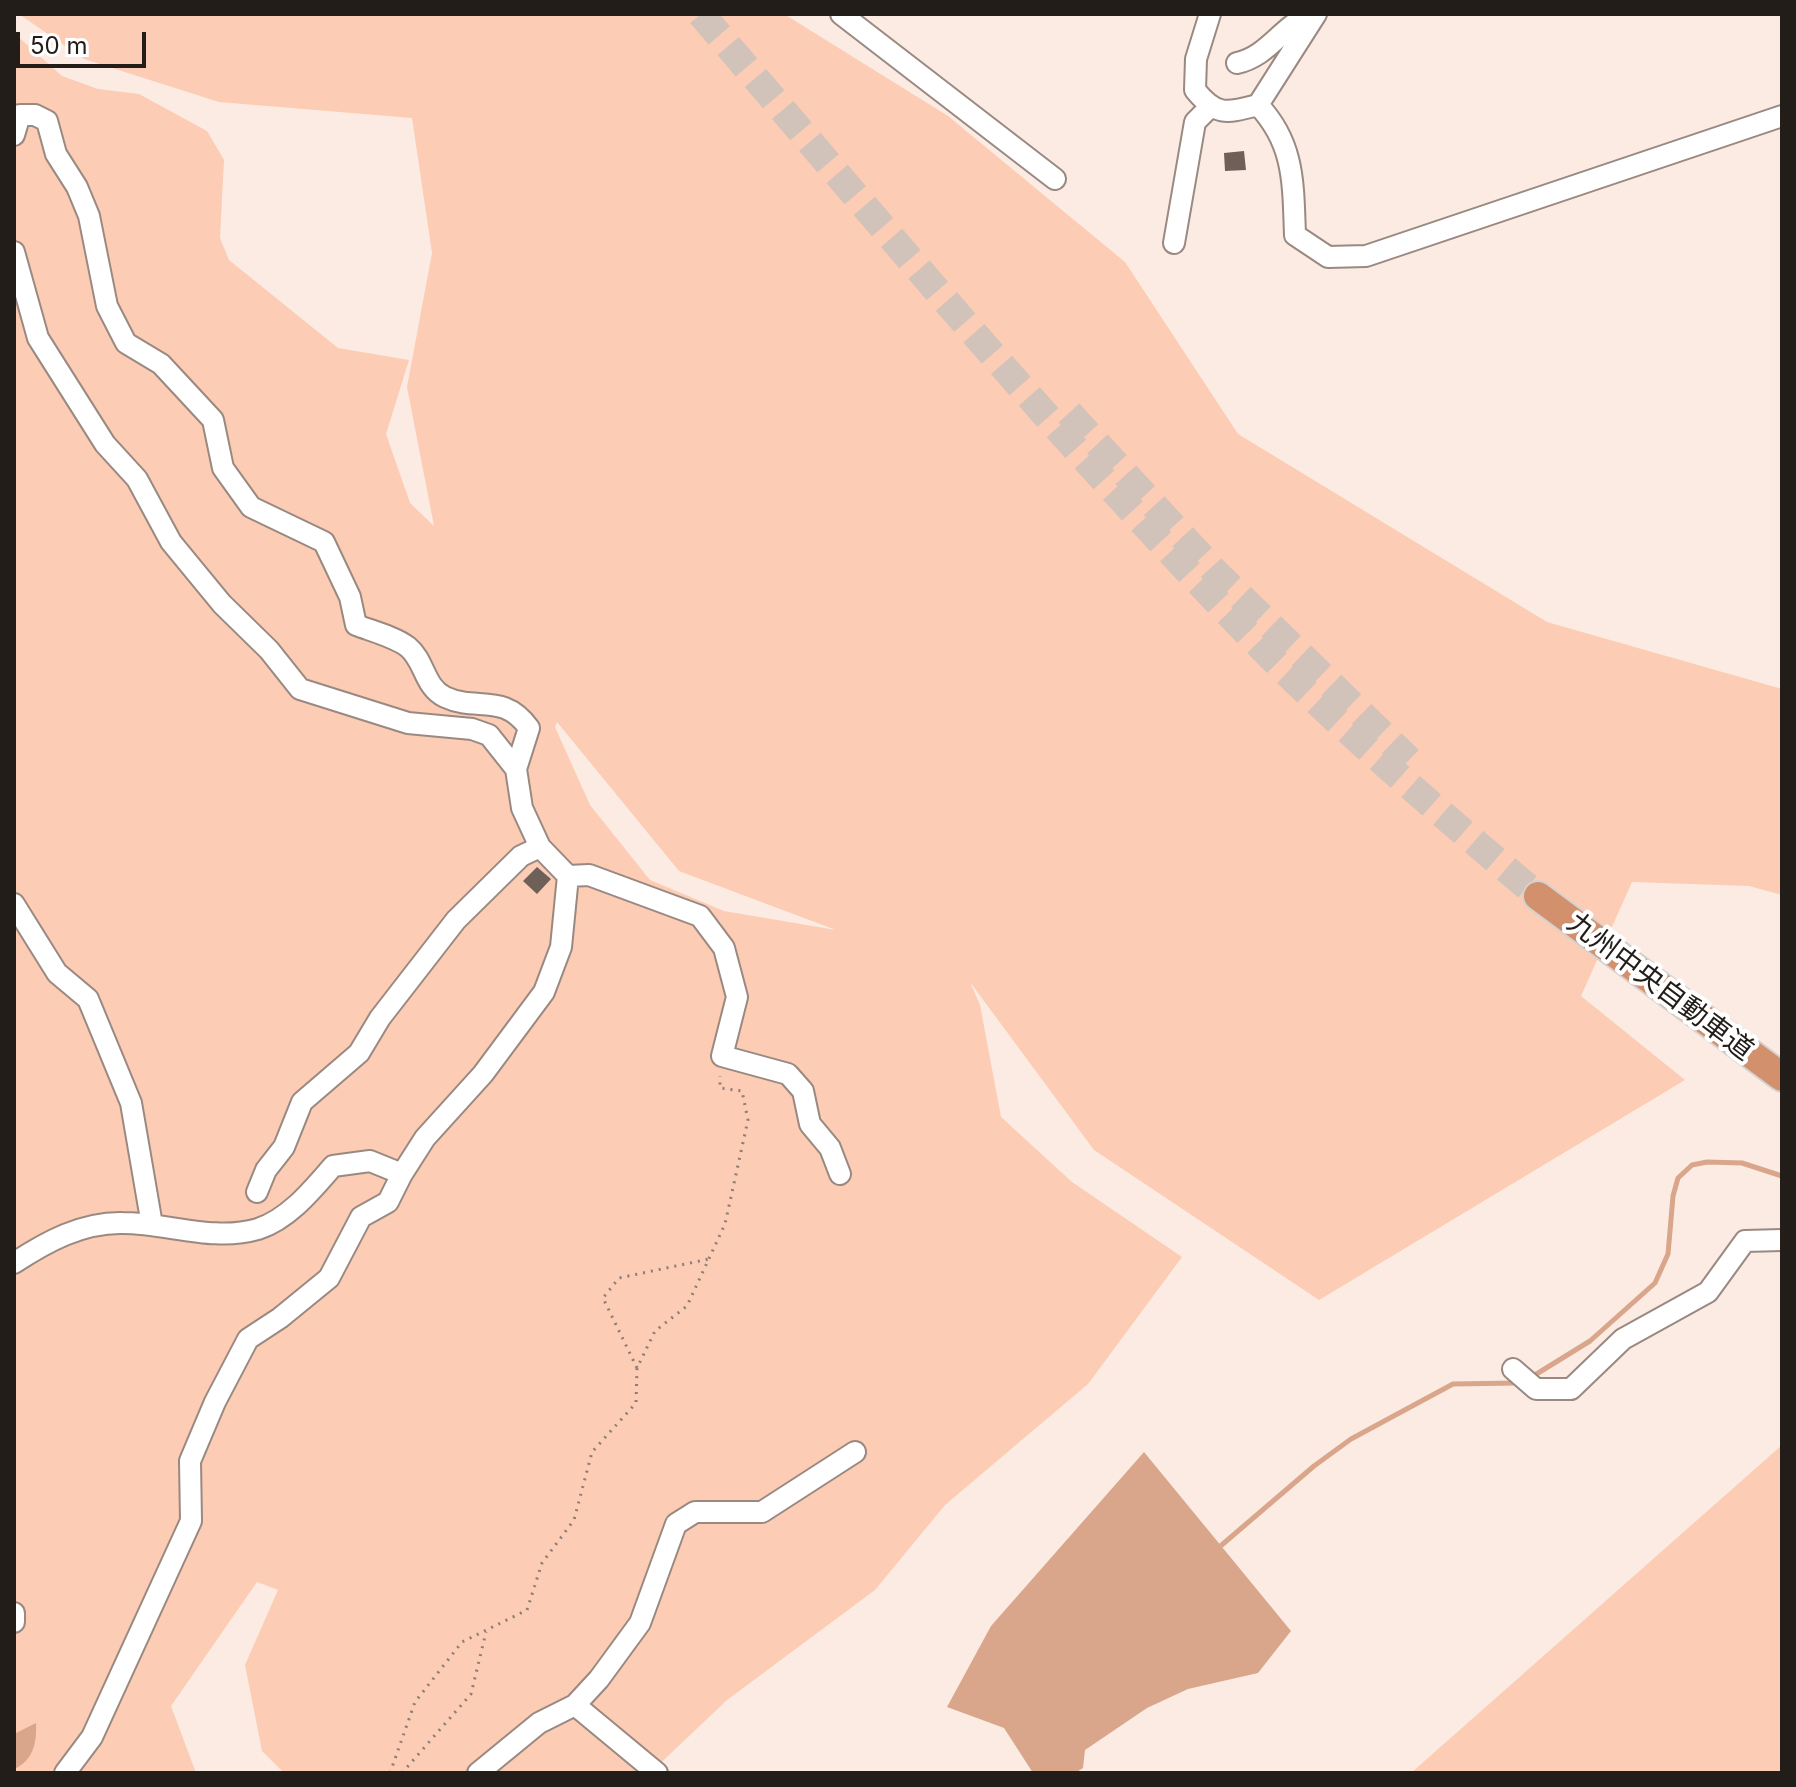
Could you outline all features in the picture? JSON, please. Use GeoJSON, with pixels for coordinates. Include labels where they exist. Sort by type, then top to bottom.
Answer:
{"type":"FeatureCollection","features":[{"type":"Feature","properties":{"kind":"highway","name":"九州中央自動車道"},"geometry":{"type":"LineString","coordinates":[[1782,1058],[1544,890],[1782,1077]]}},
{"type":"Feature","properties":{"kind":"street"},"geometry":{"type":"LineString","coordinates":[[841,14],[1055,179]]}},
{"type":"Feature","properties":{"kind":"street"},"geometry":{"type":"LineString","coordinates":[[1210,14],[1194,74],[1195,90],[1209,108],[1229,113],[1258,105],[1314,14]]}},
{"type":"Feature","properties":{"kind":"street"},"geometry":{"type":"LineString","coordinates":[[1237,63],[1263,52],[1291,22],[1314,14]]}},
{"type":"Feature","properties":{"kind":"street"},"geometry":{"type":"LineString","coordinates":[[1258,105],[1278,126],[1292,170],[1295,235],[1328,257],[1366,256],[1782,116]]}},
{"type":"Feature","properties":{"kind":"street"},"geometry":{"type":"LineString","coordinates":[[1174,243],[1195,122],[1209,108]]}},
{"type":"Feature","properties":{"kind":"street"},"geometry":{"type":"LineString","coordinates":[[14,135],[20,115],[35,115],[47,121],[56,154],[89,216],[107,306],[126,343],[161,364],[213,420],[223,468],[251,507],[324,542],[350,597],[356,625],[406,646],[419,660],[430,686],[446,697],[492,703],[518,713],[529,728],[516,769],[522,808],[540,847],[568,876],[589,875],[700,916],[724,948],[737,997],[722,1056],[788,1074],[803,1091],[810,1124],[830,1148],[840,1174]]}},
{"type":"Feature","properties":{"kind":"street"},"geometry":{"type":"LineString","coordinates":[[14,252],[38,338],[73,397],[105,444],[137,479],[171,542],[222,604],[269,650],[300,689],[408,723],[472,729],[489,735],[516,769]]}},
{"type":"Feature","properties":{"kind":"street"},"geometry":{"type":"LineString","coordinates":[[257,1192],[266,1170],[284,1147],[302,1102],[359,1053],[380,1018],[456,920],[521,856],[540,847]]}},
{"type":"Feature","properties":{"kind":"street"},"geometry":{"type":"LineString","coordinates":[[65,1773],[92,1737],[191,1521],[190,1461],[248,1339],[280,1318],[329,1278],[361,1217],[388,1202],[425,1138],[483,1074],[544,992],[561,947],[568,876]]}},
{"type":"Feature","properties":{"kind":"street"},"geometry":{"type":"LineString","coordinates":[[14,904],[57,973],[88,999],[131,1103],[152,1225]]}},
{"type":"Feature","properties":{"kind":"street"},"geometry":{"type":"LineString","coordinates":[[14,1263],[54,1237],[120,1222],[203,1233],[259,1229],[301,1203],[333,1166],[370,1161],[402,1174]]}},
{"type":"Feature","properties":{"kind":"street"},"geometry":{"type":"LineString","coordinates":[[1513,1369],[1536,1389],[1571,1389],[1623,1339],[1708,1292],[1745,1241],[1782,1240]]}},
{"type":"Feature","properties":{"kind":"street"},"geometry":{"type":"LineString","coordinates":[[478,1773],[539,1723],[575,1705],[599,1679],[640,1623],[676,1524],[695,1512],[762,1512],[855,1452]]}},
{"type":"Feature","properties":{"kind":"street"},"geometry":{"type":"LineString","coordinates":[[14,1613],[14,1622]]}},
{"type":"Feature","properties":{"kind":"street"},"geometry":{"type":"LineString","coordinates":[[575,1705],[657,1773]]}},
{"type":"Feature","properties":{"kind":"path"},"geometry":{"type":"LineString","coordinates":[[390,1773],[415,1702],[462,1642],[527,1610],[542,1563],[574,1520],[592,1452],[636,1403],[637,1368],[655,1331],[687,1306],[709,1259],[725,1224],[748,1120],[742,1091],[720,1088],[722,1056]]}},
{"type":"Feature","properties":{"kind":"path"},"geometry":{"type":"LineString","coordinates":[[637,1368],[603,1298],[619,1278],[709,1259]]}},
{"type":"Feature","properties":{"kind":"path"},"geometry":{"type":"LineString","coordinates":[[402,1773],[471,1694],[487,1631]]}},
{"type":"Feature","properties":{"kind":"shaded area"},"geometry":{"type":"Polygon","coordinates":[[[19,14],[784,14],[948,116],[1125,262],[1238,434],[1547,622],[1782,689],[1782,895],[1749,886],[1632,882],[1581,996],[1685,1080],[1319,1300],[1094,1150],[970,982],[980,1005],[1001,1117],[1072,1182],[1182,1257],[1088,1384],[945,1505],[875,1590],[727,1700],[650,1773],[284,1773],[262,1751],[245,1665],[278,1590],[257,1582],[171,1706],[196,1773],[14,1773],[14,33],[62,76],[98,89],[139,94],[207,131],[224,160],[220,238],[229,260],[338,348],[409,360],[386,434],[410,503],[434,526],[407,387],[432,253],[412,118],[219,102],[84,59],[19,14]],[[557,722],[555,727],[590,805],[650,880],[724,911],[836,930],[679,871],[557,722]]]}},
{"type":"Feature","properties":{"kind":"shaded area"},"geometry":{"type":"Polygon","coordinates":[[[1782,1445],[1782,1773],[1411,1773],[1782,1445]]]}},
{"type":"Feature","properties":{"kind":"shaded area"},"geometry":{"type":"Polygon","coordinates":[[[1144,1452],[1291,1631],[1258,1673],[1188,1689],[1147,1708],[1085,1750],[1083,1768],[1075,1773],[1033,1773],[1004,1728],[947,1707],[991,1626],[1144,1452]]]}},
{"type":"Feature","properties":{"kind":"shaded area"},"geometry":{"type":"Polygon","coordinates":[[[36,1723],[36,1738],[30,1756],[14,1769],[14,1734],[36,1723]]]}},
{"type":"Feature","properties":{"kind":"building"},"geometry":{"type":"Polygon","coordinates":[[[1244,151],[1246,170],[1225,171],[1224,153],[1244,151]]]}},
{"type":"Feature","properties":{"kind":"building"},"geometry":{"type":"Polygon","coordinates":[[[537,867],[551,879],[537,894],[523,881],[537,867]]]}},
{"type":"Feature","properties":{"kind":"waterway"},"geometry":{"type":"LineString","coordinates":[[1530,1378],[1590,1341],[1655,1283],[1668,1254],[1673,1196],[1678,1178],[1692,1165],[1742,1163],[1782,1176]]}},
{"type":"Feature","properties":{"kind":"waterway"},"geometry":{"type":"LineString","coordinates":[[1217,1549],[1314,1466],[1351,1439],[1453,1384],[1517,1383]]}},
{"type":"Feature","properties":{"kind":"tunnel"},"geometry":{"type":"LineString","coordinates":[[701,14],[974,333],[1113,489],[1256,642],[1324,709],[1538,896]]}},
{"type":"Feature","properties":{"kind":"tunnel"},"geometry":{"type":"LineString","coordinates":[[1069,413],[1216,573],[1409,760]]}}]}
